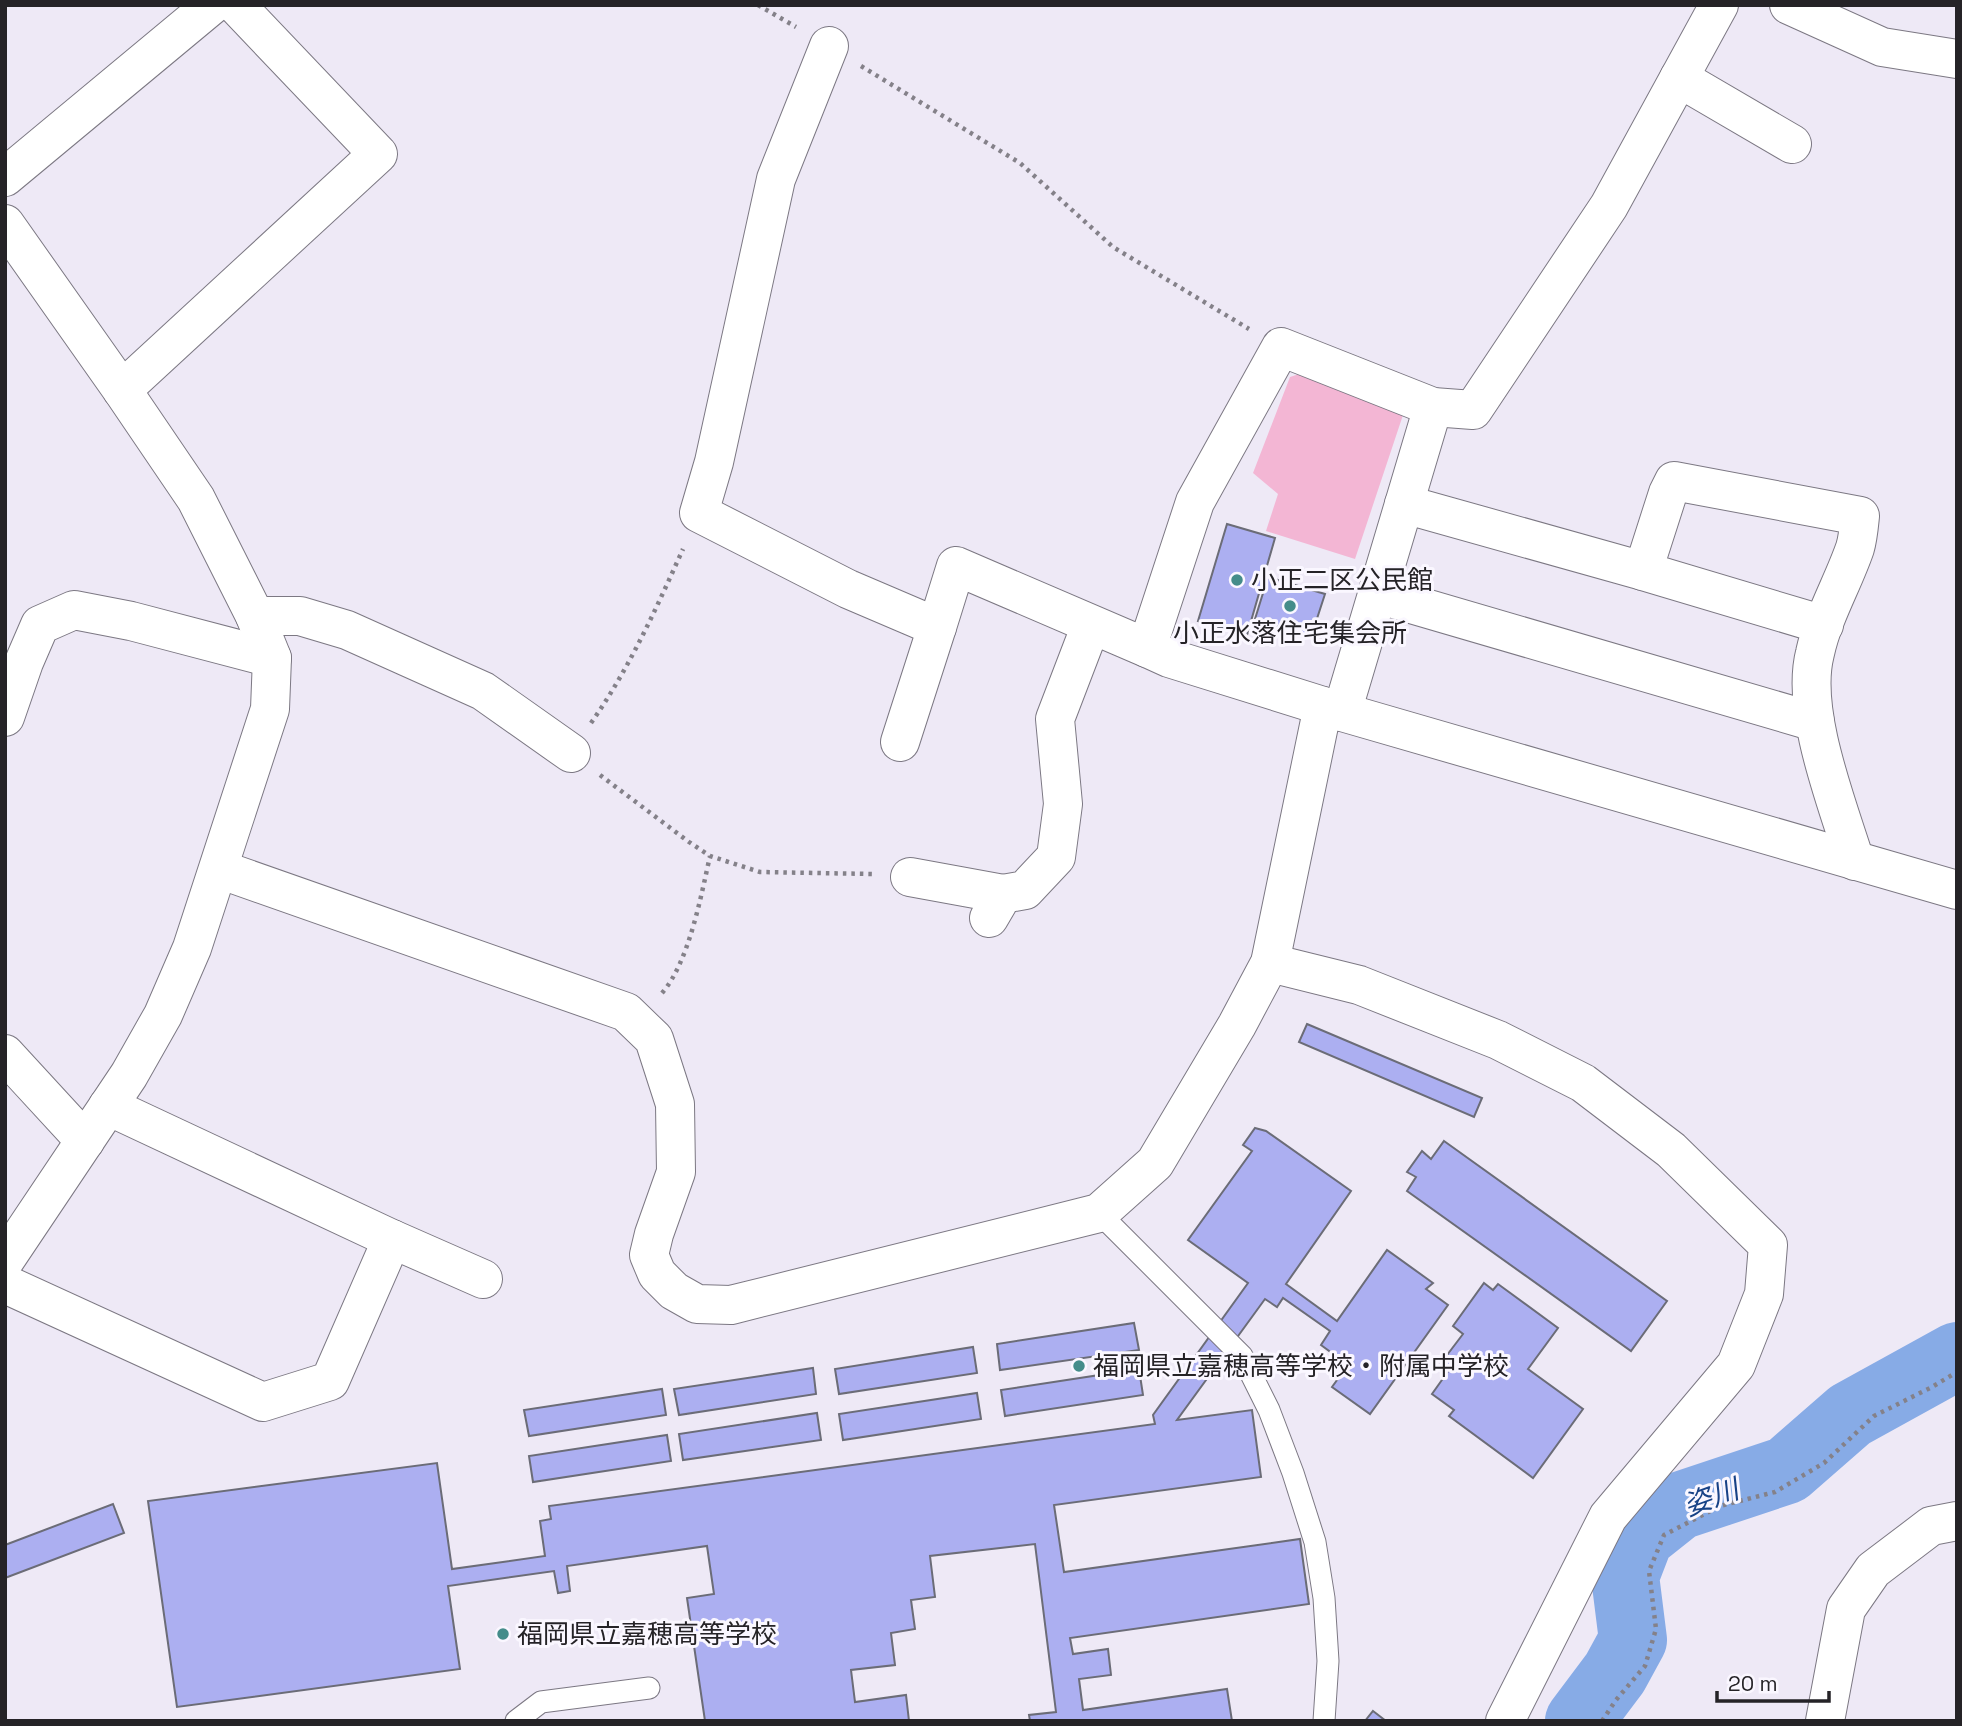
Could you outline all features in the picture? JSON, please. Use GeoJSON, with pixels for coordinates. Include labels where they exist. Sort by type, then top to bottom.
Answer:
{"type":"FeatureCollection","features":[{"type":"Feature","properties":{"kind":"street"},"geometry":{"type":"LineString","coordinates":[[5,177],[212,5]]}},
{"type":"Feature","properties":{"kind":"street"},"geometry":{"type":"LineString","coordinates":[[122,390],[378,154],[236,5]]}},
{"type":"Feature","properties":{"kind":"street"},"geometry":{"type":"LineString","coordinates":[[1147,648],[1195,502],[1281,347],[1433,407],[1474,410],[1609,206],[1719,5]]}},
{"type":"Feature","properties":{"kind":"street"},"geometry":{"type":"LineString","coordinates":[[1789,5],[1882,47],[1957,59]]}},
{"type":"Feature","properties":{"kind":"street"},"geometry":{"type":"LineString","coordinates":[[829,46],[776,179],[714,462],[699,513],[848,589],[937,627]]}},
{"type":"Feature","properties":{"kind":"street"},"geometry":{"type":"LineString","coordinates":[[1679,78],[1792,144]]}},
{"type":"Feature","properties":{"kind":"street"},"geometry":{"type":"LineString","coordinates":[[5,224],[196,499],[255,616],[272,658],[270,709],[192,948],[163,1015],[129,1075],[5,1260]]}},
{"type":"Feature","properties":{"kind":"street"},"geometry":{"type":"LineString","coordinates":[[219,869],[626,1013],[637,1023],[654,1039],[675,1104],[676,1172],[649,1255],[657,1274],[674,1291],[697,1304],[732,1305],[1099,1213],[1155,1163],[1237,1025],[1270,963],[1333,709],[1377,594],[1433,407]]}},
{"type":"Feature","properties":{"kind":"street"},"geometry":{"type":"LineString","coordinates":[[1643,571],[1674,481],[1860,516],[1856,545],[1815,650],[1811,671],[1815,722],[1854,860]]}},
{"type":"Feature","properties":{"kind":"street"},"geometry":{"type":"LineString","coordinates":[[1404,504],[1824,625]]}},
{"type":"Feature","properties":{"kind":"street"},"geometry":{"type":"LineString","coordinates":[[900,742],[956,566],[1169,658],[1333,709],[1957,890]]}},
{"type":"Feature","properties":{"kind":"street"},"geometry":{"type":"LineString","coordinates":[[1377,594],[1815,722]]}},
{"type":"Feature","properties":{"kind":"street"},"geometry":{"type":"LineString","coordinates":[[5,717],[40,625],[74,610],[131,621],[272,658]]}},
{"type":"Feature","properties":{"kind":"street"},"geometry":{"type":"LineString","coordinates":[[255,616],[300,616],[347,630],[483,691],[571,753]]}},
{"type":"Feature","properties":{"kind":"street"},"geometry":{"type":"LineString","coordinates":[[910,877],[996,906],[1025,890],[1056,857],[1063,804],[1055,719],[1091,625]]}},
{"type":"Feature","properties":{"kind":"street"},"geometry":{"type":"LineString","coordinates":[[1270,963],[1359,985],[1498,1040],[1583,1083],[1671,1150],[1768,1245],[1765,1294],[1736,1365],[1608,1517],[1505,1721]]}},
{"type":"Feature","properties":{"kind":"street"},"geometry":{"type":"LineString","coordinates":[[5,1054],[85,1141]]}},
{"type":"Feature","properties":{"kind":"street"},"geometry":{"type":"LineString","coordinates":[[108,1107],[483,1279]]}},
{"type":"Feature","properties":{"kind":"street"},"geometry":{"type":"LineString","coordinates":[[5,1284],[263,1402],[330,1381],[393,1239]]}},
{"type":"Feature","properties":{"kind":"street"},"geometry":{"type":"LineString","coordinates":[[1825,1721],[1846,1609],[1872,1570],[1931,1527],[1957,1521]]}},
{"type":"Feature","properties":{"kind":"lane"},"geometry":{"type":"LineString","coordinates":[[1099,1213],[1242,1356],[1269,1410],[1315,1542],[1324,1598],[1328,1661],[1324,1721]]}},
{"type":"Feature","properties":{"kind":"lane"},"geometry":{"type":"LineString","coordinates":[[516,1721],[541,1702],[649,1688]]}},
{"type":"Feature","properties":{"kind":"path"},"geometry":{"type":"LineString","coordinates":[[829,46],[1020,163],[1112,247],[1281,347]]}},
{"type":"Feature","properties":{"kind":"path"},"geometry":{"type":"LineString","coordinates":[[699,513],[655,612],[615,689],[571,753],[710,856],[760,872],[859,873],[910,877]]}},
{"type":"Feature","properties":{"kind":"path"},"geometry":{"type":"LineString","coordinates":[[637,1023],[670,984],[683,955],[698,908],[710,856]]}},
{"type":"Feature","properties":{"kind":"path"},"geometry":{"type":"LineString","coordinates":[[1602,1721],[1616,1700],[1645,1667],[1656,1629],[1649,1571],[1664,1535],[1720,1506],[1775,1492],[1824,1463],[1874,1416],[1932,1387],[1957,1371]]}},
{"type":"Feature","properties":{"kind":"shaded area"},"geometry":{"type":"Polygon","coordinates":[[[1299,374],[1403,415],[1355,559],[1266,531],[1278,494],[1253,473],[1290,377],[1299,374]]]}},
{"type":"Feature","properties":{"kind":"building","name":"小正二区公民館"},"geometry":{"type":"Polygon","coordinates":[[[1227,524],[1275,538],[1247,635],[1198,621],[1227,524]]]}},
{"type":"Feature","properties":{"kind":"building","name":"小正水落住宅集会所"},"geometry":{"type":"Polygon","coordinates":[[[1268,577],[1325,594],[1311,637],[1255,619],[1268,577]]]}},
{"type":"Feature","properties":{"kind":"building"},"geometry":{"type":"Polygon","coordinates":[[[1307,1024],[1482,1098],[1474,1117],[1299,1042],[1307,1024]]]}},
{"type":"Feature","properties":{"kind":"building"},"geometry":{"type":"Polygon","coordinates":[[[1255,1128],[1266,1131],[1351,1191],[1286,1284],[1337,1321],[1387,1250],[1433,1283],[1426,1289],[1448,1305],[1370,1414],[1332,1387],[1348,1365],[1321,1345],[1330,1331],[1283,1298],[1277,1307],[1265,1299],[1177,1420],[1252,1410],[1261,1477],[1054,1505],[1064,1572],[1300,1539],[1309,1604],[1070,1638],[1073,1654],[1108,1649],[1111,1675],[1079,1679],[1083,1710],[1227,1689],[1232,1721],[1030,1721],[1029,1715],[1056,1712],[1035,1544],[930,1556],[935,1597],[911,1600],[915,1629],[891,1633],[895,1665],[851,1670],[855,1702],[906,1695],[909,1721],[705,1721],[687,1598],[714,1594],[707,1546],[567,1566],[570,1591],[558,1593],[554,1571],[448,1586],[460,1669],[177,1707],[148,1501],[437,1463],[452,1569],[545,1556],[540,1521],[551,1519],[549,1506],[1155,1424],[1153,1415],[1248,1283],[1188,1240],[1252,1151],[1243,1145],[1255,1128]]]}},
{"type":"Feature","properties":{"kind":"building"},"geometry":{"type":"Polygon","coordinates":[[[1444,1141],[1667,1301],[1631,1351],[1407,1191],[1416,1177],[1407,1172],[1422,1151],[1431,1159],[1444,1141]]]}},
{"type":"Feature","properties":{"kind":"building"},"geometry":{"type":"Polygon","coordinates":[[[1484,1283],[1493,1290],[1498,1284],[1558,1328],[1528,1369],[1583,1409],[1533,1478],[1449,1416],[1454,1410],[1432,1394],[1449,1370],[1441,1363],[1463,1334],[1453,1326],[1484,1283]]]}},
{"type":"Feature","properties":{"kind":"building"},"geometry":{"type":"Polygon","coordinates":[[[1134,1323],[1139,1350],[1000,1370],[997,1344],[1134,1323]]]}},
{"type":"Feature","properties":{"kind":"building"},"geometry":{"type":"Polygon","coordinates":[[[973,1347],[977,1373],[839,1394],[835,1369],[973,1347]]]}},
{"type":"Feature","properties":{"kind":"building"},"geometry":{"type":"Polygon","coordinates":[[[813,1368],[816,1394],[679,1415],[674,1389],[813,1368]]]}},
{"type":"Feature","properties":{"kind":"building"},"geometry":{"type":"Polygon","coordinates":[[[1139,1369],[1143,1395],[1005,1416],[1001,1390],[1139,1369]]]}},
{"type":"Feature","properties":{"kind":"building"},"geometry":{"type":"Polygon","coordinates":[[[662,1389],[666,1415],[529,1436],[524,1410],[662,1389]]]}},
{"type":"Feature","properties":{"kind":"building"},"geometry":{"type":"Polygon","coordinates":[[[977,1393],[981,1419],[843,1440],[839,1414],[977,1393]]]}},
{"type":"Feature","properties":{"kind":"building"},"geometry":{"type":"Polygon","coordinates":[[[817,1413],[821,1440],[683,1460],[679,1434],[817,1413]]]}},
{"type":"Feature","properties":{"kind":"building"},"geometry":{"type":"Polygon","coordinates":[[[667,1435],[671,1461],[533,1482],[529,1456],[667,1435]]]}},
{"type":"Feature","properties":{"kind":"building"},"geometry":{"type":"Polygon","coordinates":[[[113,1504],[124,1533],[5,1578],[5,1545],[113,1504]]]}},
{"type":"Feature","properties":{"kind":"building"},"geometry":{"type":"Polygon","coordinates":[[[1373,1711],[1386,1721],[1365,1721],[1373,1711]]]}},
{"type":"Feature","properties":{"kind":"waterway","name":"姿川"},"geometry":{"type":"LineString","coordinates":[[1579,1721],[1615,1673],[1633,1640],[1625,1576],[1640,1537],[1679,1506],[1787,1470],[1850,1415],[1957,1356]]}},
{"type":"Feature","properties":{"kind":"place","name":"小正二区公民館"},"geometry":{"type":"Point","coordinates":[1237,580]}},
{"type":"Feature","properties":{"kind":"place","name":"小正水落住宅集会所"},"geometry":{"type":"Point","coordinates":[1290,606]}},
{"type":"Feature","properties":{"kind":"place","name":"福岡県立嘉穂高等学校・附属中学校"},"geometry":{"type":"Point","coordinates":[1079,1366]}},
{"type":"Feature","properties":{"kind":"place","name":"福岡県立嘉穂高等学校"},"geometry":{"type":"Point","coordinates":[503,1634]}}]}
